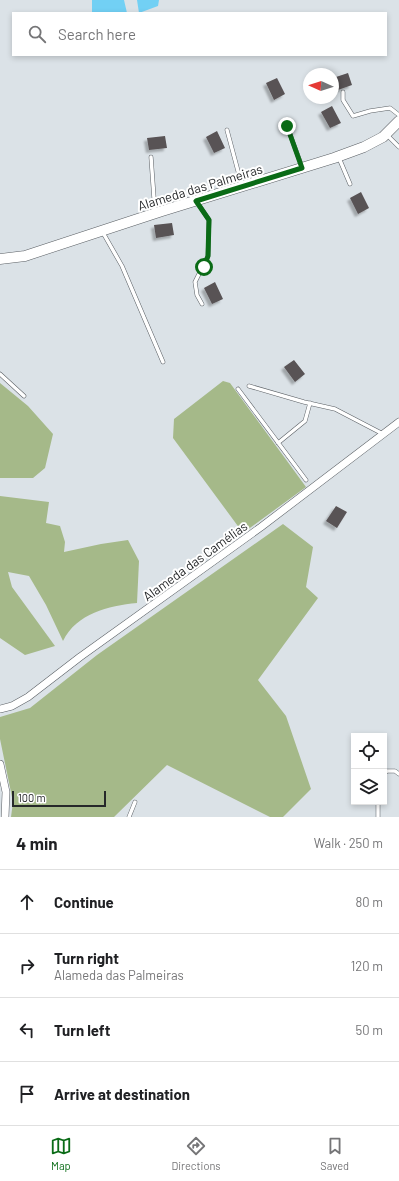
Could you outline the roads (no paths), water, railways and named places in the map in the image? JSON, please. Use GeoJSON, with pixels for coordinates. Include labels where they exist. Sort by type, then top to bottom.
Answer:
{"type":"FeatureCollection","features":[{"type":"Feature","properties":{"kind":"street","name":"Alameda das Palmeiras"},"geometry":{"type":"LineString","coordinates":[[0,259],[25,256],[155,213],[338,157],[364,147],[387,134],[399,121]]}},
{"type":"Feature","properties":{"kind":"street","name":"Alameda das Camélias"},"geometry":{"type":"LineString","coordinates":[[0,709],[12,706],[33,694],[80,657],[261,527],[399,422]]}},
{"type":"Feature","properties":{"kind":"street"},"geometry":{"type":"LineString","coordinates":[[0,764],[6,792],[5,817]]}},
{"type":"Feature","properties":{"kind":"lane"},"geometry":{"type":"LineString","coordinates":[[343,92],[343,100],[352,116],[390,108],[399,115]]}},
{"type":"Feature","properties":{"kind":"lane"},"geometry":{"type":"LineString","coordinates":[[287,126],[302,168]]}},
{"type":"Feature","properties":{"kind":"lane"},"geometry":{"type":"LineString","coordinates":[[227,130],[242,187]]}},
{"type":"Feature","properties":{"kind":"lane"},"geometry":{"type":"LineString","coordinates":[[387,134],[399,147]]}},
{"type":"Feature","properties":{"kind":"lane"},"geometry":{"type":"LineString","coordinates":[[151,157],[155,213]]}},
{"type":"Feature","properties":{"kind":"lane"},"geometry":{"type":"LineString","coordinates":[[338,157],[350,184]]}},
{"type":"Feature","properties":{"kind":"lane"},"geometry":{"type":"LineString","coordinates":[[196,201],[209,220],[208,256],[195,282],[197,295],[202,304]]}},
{"type":"Feature","properties":{"kind":"lane"},"geometry":{"type":"LineString","coordinates":[[102,231],[122,266],[163,362]]}},
{"type":"Feature","properties":{"kind":"lane"},"geometry":{"type":"LineString","coordinates":[[0,374],[24,396]]}},
{"type":"Feature","properties":{"kind":"lane"},"geometry":{"type":"LineString","coordinates":[[249,386],[335,409],[382,434]]}},
{"type":"Feature","properties":{"kind":"lane"},"geometry":{"type":"LineString","coordinates":[[238,389],[306,480]]}},
{"type":"Feature","properties":{"kind":"lane"},"geometry":{"type":"LineString","coordinates":[[278,443],[305,421],[310,403]]}},
{"type":"Feature","properties":{"kind":"lane"},"geometry":{"type":"LineString","coordinates":[[387,772],[395,771],[399,774]]}},
{"type":"Feature","properties":{"kind":"lane"},"geometry":{"type":"LineString","coordinates":[[129,817],[135,802]]}},
{"type":"Feature","properties":{"kind":"lane"},"geometry":{"type":"LineString","coordinates":[[378,805],[378,817]]}},
{"type":"Feature","properties":{"kind":"water"},"geometry":{"type":"Polygon","coordinates":[[[92,0],[124,0],[127,12],[92,12],[92,0]]]}},
{"type":"Feature","properties":{"kind":"water"},"geometry":{"type":"Polygon","coordinates":[[[137,0],[159,0],[158,6],[139,12],[137,0]]]}}]}
